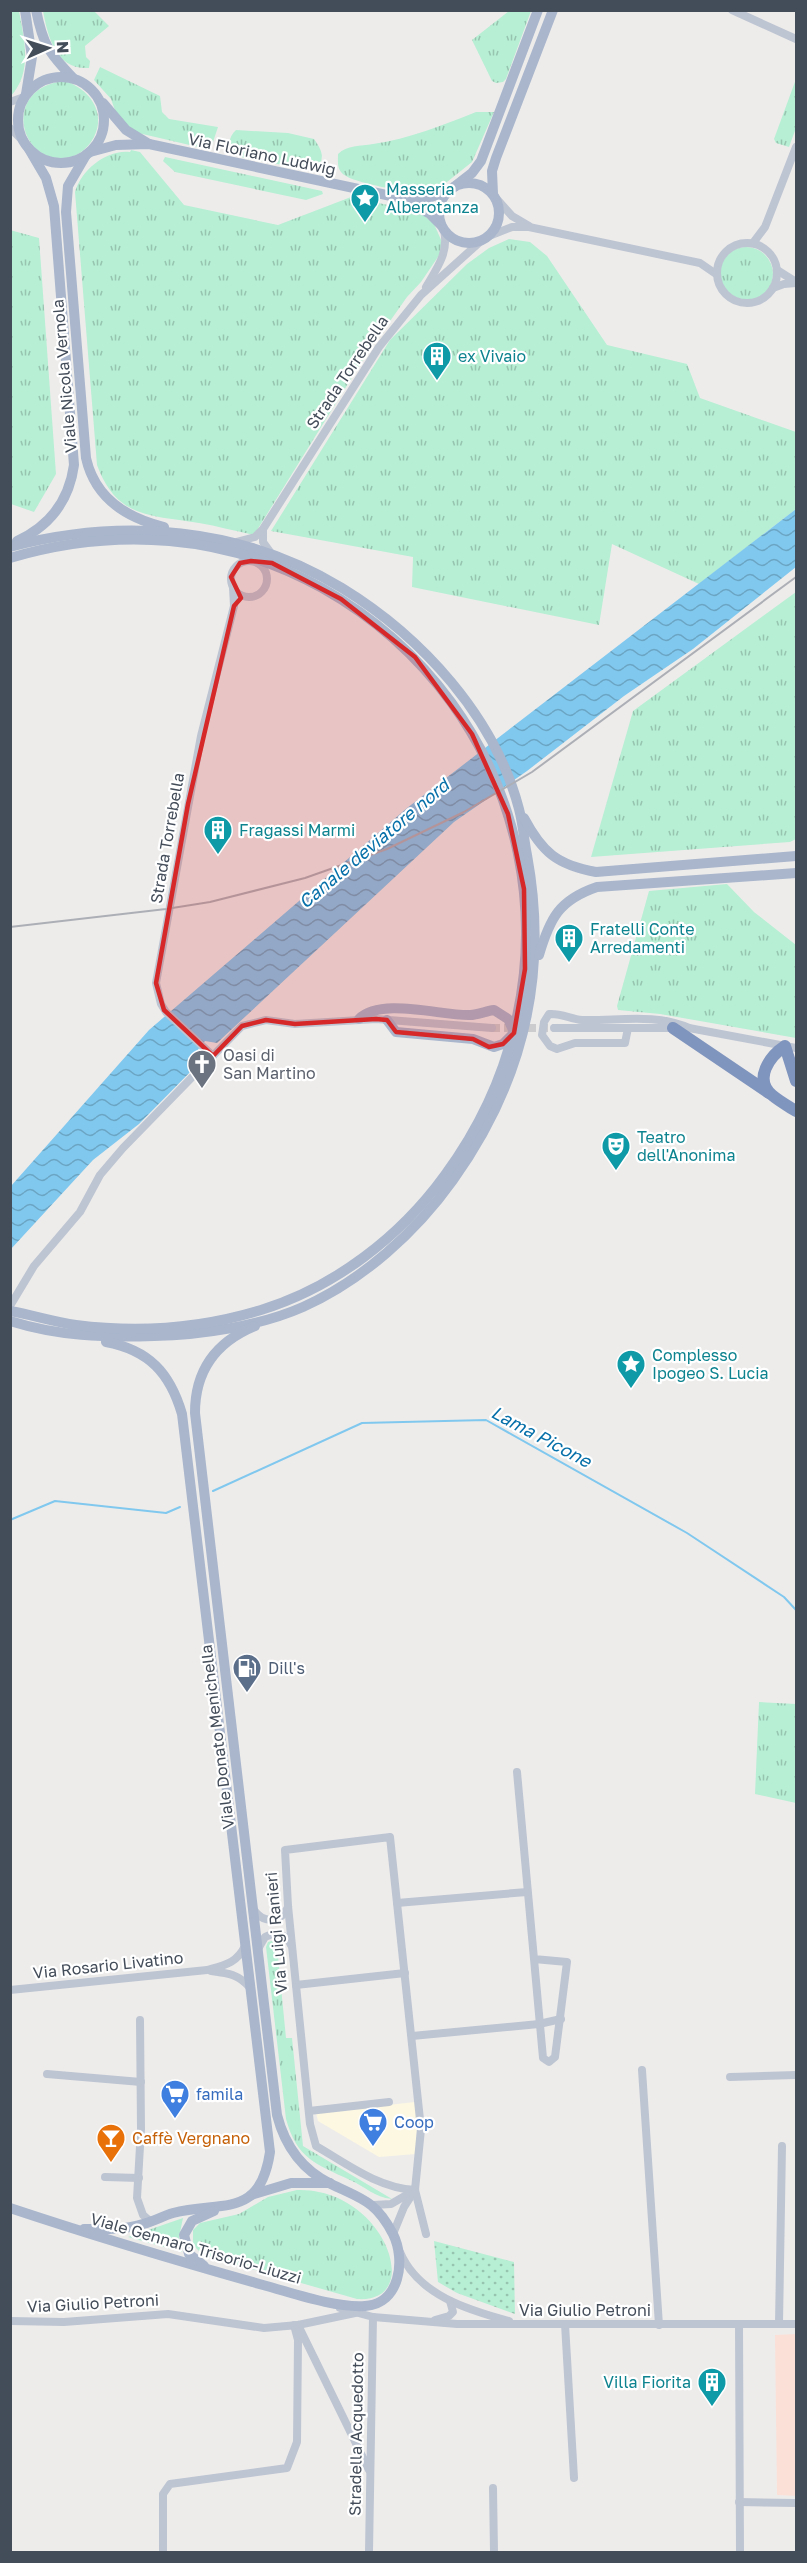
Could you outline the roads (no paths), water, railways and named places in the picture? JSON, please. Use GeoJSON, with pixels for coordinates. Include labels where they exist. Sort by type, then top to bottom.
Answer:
{"type":"FeatureCollection","features":[{"type":"Feature","properties":{"kind":"highway"},"geometry":{"type":"LineString","coordinates":[[674,1028],[796,1111]]}},
{"type":"Feature","properties":{"kind":"highway"},"geometry":{"type":"LineString","coordinates":[[770,1094],[764,1081],[766,1066],[774,1054],[791,1047],[796,1081]]}},
{"type":"Feature","properties":{"kind":"main road"},"geometry":{"type":"LineString","coordinates":[[25,10],[32,57],[18,120],[27,146],[39,157],[56,163],[75,161],[116,145],[149,144]]}},
{"type":"Feature","properties":{"kind":"main road"},"geometry":{"type":"LineString","coordinates":[[36,10],[46,46],[54,60],[73,78]]}},
{"type":"Feature","properties":{"kind":"main road"},"geometry":{"type":"LineString","coordinates":[[443,228],[440,207],[451,189],[472,173],[484,153],[538,10]]}},
{"type":"Feature","properties":{"kind":"main road"},"geometry":{"type":"LineString","coordinates":[[405,200],[430,214],[443,228],[463,242],[485,239],[498,222],[500,212],[494,195],[492,171],[553,10]]}},
{"type":"Feature","properties":{"kind":"main road"},"geometry":{"type":"LineString","coordinates":[[25,96],[42,81],[62,76],[73,78],[85,84],[118,123],[149,144]]}},
{"type":"Feature","properties":{"kind":"main road"},"geometry":{"type":"LineString","coordinates":[[88,154],[96,145],[104,127],[103,108],[99,99]]}},
{"type":"Feature","properties":{"kind":"main road","name":"Via Floriano Ludwig"},"geometry":{"type":"LineString","coordinates":[[149,144],[405,200]]}},
{"type":"Feature","properties":{"kind":"main road","name":"Viale Nicola Vernola"},"geometry":{"type":"LineString","coordinates":[[10,546],[39,530],[57,511],[69,488],[74,465],[54,206],[46,178],[27,146]]}},
{"type":"Feature","properties":{"kind":"main road","name":"Viale Nicola Vernola"},"geometry":{"type":"LineString","coordinates":[[88,154],[68,186],[66,212],[88,466],[106,498],[130,516],[193,533]]}},
{"type":"Feature","properties":{"kind":"main road"},"geometry":{"type":"LineString","coordinates":[[405,200],[428,198],[470,183],[478,184],[494,195]]}},
{"type":"Feature","properties":{"kind":"main road"},"geometry":{"type":"LineString","coordinates":[[10,546],[90,532],[193,533],[236,542],[329,580],[369,606],[412,639],[448,677],[493,747],[519,809],[545,851],[559,861],[596,872],[796,856]]}},
{"type":"Feature","properties":{"kind":"main road"},"geometry":{"type":"LineString","coordinates":[[10,558],[72,543],[126,539],[189,543],[272,558],[380,625],[415,657],[448,677]]}},
{"type":"Feature","properties":{"kind":"main road"},"geometry":{"type":"LineString","coordinates":[[241,554],[253,561],[272,558]]}},
{"type":"Feature","properties":{"kind":"main road"},"geometry":{"type":"LineString","coordinates":[[12,1312],[94,1327],[174,1327],[244,1315],[294,1298],[333,1278],[379,1246],[405,1222],[447,1173],[478,1124],[499,1078],[514,1033],[525,969],[526,913],[520,866],[508,814],[483,756],[450,701],[415,657],[398,629]]}},
{"type":"Feature","properties":{"kind":"main road"},"geometry":{"type":"LineString","coordinates":[[519,809],[531,877],[535,970]]}},
{"type":"Feature","properties":{"kind":"main road"},"geometry":{"type":"LineString","coordinates":[[12,1312],[30,1327],[67,1335],[105,1338],[188,1334],[287,1313],[345,1284],[387,1252],[431,1208],[480,1139],[507,1086],[526,1026],[535,970],[552,918],[563,904],[582,892],[597,887],[796,873]]}},
{"type":"Feature","properties":{"kind":"main road"},"geometry":{"type":"LineString","coordinates":[[359,1019],[375,1010],[399,1009],[472,1015],[494,1010],[508,1018],[514,1033]]}},
{"type":"Feature","properties":{"kind":"main road"},"geometry":{"type":"LineString","coordinates":[[387,1020],[396,1032],[473,1039],[489,1047],[504,1044],[514,1033]]}},
{"type":"Feature","properties":{"kind":"main road"},"geometry":{"type":"LineString","coordinates":[[387,1252],[405,1222],[431,1208]]}},
{"type":"Feature","properties":{"kind":"main road","name":"Viale Donato Menichella"},"geometry":{"type":"LineString","coordinates":[[249,2196],[265,2172],[270,2152],[245,1945],[195,1413],[198,1384],[207,1363],[215,1352],[240,1332],[287,1313]]}},
{"type":"Feature","properties":{"kind":"main road","name":"Viale Donato Menichella"},"geometry":{"type":"LineString","coordinates":[[67,1335],[120,1345],[141,1354],[164,1374],[173,1387],[182,1414],[219,1669],[280,2129],[290,2150],[302,2164],[330,2183],[354,2192],[373,2205],[395,2239]]}},
{"type":"Feature","properties":{"kind":"main road","name":"Viale Donato Menichella"},"geometry":{"type":"LineString","coordinates":[[75,2229],[129,2228],[172,2213],[238,2204],[249,2196],[291,2183],[330,2183]]}},
{"type":"Feature","properties":{"kind":"main road"},"geometry":{"type":"LineString","coordinates":[[216,2272],[197,2262],[189,2254],[184,2235],[192,2221],[226,2207]]}},
{"type":"Feature","properties":{"kind":"main road","name":"Viale Gennaro Trisorio-Liuzzi"},"geometry":{"type":"LineString","coordinates":[[10,2208],[134,2249],[312,2298]]}},
{"type":"Feature","properties":{"kind":"main road"},"geometry":{"type":"LineString","coordinates":[[312,2298],[353,2306],[377,2304],[386,2298],[398,2279],[399,2262],[395,2239]]}},
{"type":"Feature","properties":{"kind":"street"},"geometry":{"type":"LineString","coordinates":[[732,10],[796,39]]}},
{"type":"Feature","properties":{"kind":"street"},"geometry":{"type":"LineString","coordinates":[[10,102],[25,96]]}},
{"type":"Feature","properties":{"kind":"street"},"geometry":{"type":"LineString","coordinates":[[10,128],[27,146]]}},
{"type":"Feature","properties":{"kind":"street"},"geometry":{"type":"LineString","coordinates":[[753,243],[765,226],[796,147]]}},
{"type":"Feature","properties":{"kind":"street"},"geometry":{"type":"LineString","coordinates":[[494,195],[512,216],[529,227]]}},
{"type":"Feature","properties":{"kind":"street"},"geometry":{"type":"LineString","coordinates":[[764,248],[765,226]]}},
{"type":"Feature","properties":{"kind":"street"},"geometry":{"type":"LineString","coordinates":[[421,295],[485,239],[512,227],[529,227],[700,263],[716,274],[724,294],[736,302],[753,303],[768,295],[773,288],[777,270],[775,260],[764,248],[753,243],[734,245],[715,260],[700,263]]}},
{"type":"Feature","properties":{"kind":"street"},"geometry":{"type":"LineString","coordinates":[[421,295],[444,254],[446,247],[443,228]]}},
{"type":"Feature","properties":{"kind":"street"},"geometry":{"type":"LineString","coordinates":[[716,274],[722,255]]}},
{"type":"Feature","properties":{"kind":"street"},"geometry":{"type":"LineString","coordinates":[[777,270],[796,283]]}},
{"type":"Feature","properties":{"kind":"street"},"geometry":{"type":"LineString","coordinates":[[773,288],[796,283]]}},
{"type":"Feature","properties":{"kind":"street","name":"Strada Torrebella"},"geometry":{"type":"LineString","coordinates":[[264,529],[364,368],[421,295]]}},
{"type":"Feature","properties":{"kind":"street"},"geometry":{"type":"LineString","coordinates":[[236,542],[255,537],[264,529]]}},
{"type":"Feature","properties":{"kind":"street"},"geometry":{"type":"LineString","coordinates":[[264,529],[263,542],[272,558]]}},
{"type":"Feature","properties":{"kind":"street","name":"Strada Torrebella"},"geometry":{"type":"LineString","coordinates":[[213,1056],[166,1012],[158,993],[158,970],[201,736],[234,606],[231,577],[235,566],[246,561],[253,561]]}},
{"type":"Feature","properties":{"kind":"street"},"geometry":{"type":"LineString","coordinates":[[234,606],[246,597],[258,595],[265,586],[264,569],[253,561]]}},
{"type":"Feature","properties":{"kind":"street"},"geometry":{"type":"LineString","coordinates":[[233,588],[246,597]]}},
{"type":"Feature","properties":{"kind":"street"},"geometry":{"type":"LineString","coordinates":[[628,1028],[625,1043],[575,1043],[557,1049],[550,1046],[542,1035],[544,1022],[549,1014],[555,1014],[579,1020],[666,1020],[689,1028],[791,1047]]}},
{"type":"Feature","properties":{"kind":"street"},"geometry":{"type":"LineString","coordinates":[[12,1312],[34,1266],[80,1212],[100,1174],[242,1026],[266,1020],[295,1024],[359,1019],[492,1028]]}},
{"type":"Feature","properties":{"kind":"street"},"geometry":{"type":"LineString","coordinates":[[554,1028],[689,1028]]}},
{"type":"Feature","properties":{"kind":"street"},"geometry":{"type":"LineString","coordinates":[[517,1772],[539,2024],[543,2058],[549,2062],[555,2057],[567,1962],[534,1959]]}},
{"type":"Feature","properties":{"kind":"street","name":"Via Luigi Ranieri"},"geometry":{"type":"LineString","coordinates":[[415,2190],[398,2189],[383,2184],[316,2146],[310,2124],[288,1906],[285,1850],[390,1837],[421,2129],[415,2190],[426,2234]]}},
{"type":"Feature","properties":{"kind":"street"},"geometry":{"type":"LineString","coordinates":[[397,1904],[527,1892]]}},
{"type":"Feature","properties":{"kind":"street"},"geometry":{"type":"LineString","coordinates":[[252,1906],[258,1916],[270,1920],[281,1917],[288,1906]]}},
{"type":"Feature","properties":{"kind":"street"},"geometry":{"type":"LineString","coordinates":[[258,1953],[261,1941],[270,1934],[276,1933],[287,1938],[292,1948]]}},
{"type":"Feature","properties":{"kind":"street"},"geometry":{"type":"LineString","coordinates":[[207,1970],[234,1961],[240,1957],[245,1945]]}},
{"type":"Feature","properties":{"kind":"street"},"geometry":{"type":"LineString","coordinates":[[207,1970],[236,1975],[250,1988]]}},
{"type":"Feature","properties":{"kind":"street","name":"Via Rosario Livatino"},"geometry":{"type":"LineString","coordinates":[[10,1990],[207,1970]]}},
{"type":"Feature","properties":{"kind":"street"},"geometry":{"type":"LineString","coordinates":[[296,1984],[405,1973]]}},
{"type":"Feature","properties":{"kind":"street"},"geometry":{"type":"LineString","coordinates":[[412,2036],[539,2024],[561,2019]]}},
{"type":"Feature","properties":{"kind":"street"},"geometry":{"type":"LineString","coordinates":[[129,2228],[139,2206],[140,2020]]}},
{"type":"Feature","properties":{"kind":"street"},"geometry":{"type":"LineString","coordinates":[[642,2070],[658,2325]]}},
{"type":"Feature","properties":{"kind":"street"},"geometry":{"type":"LineString","coordinates":[[47,2074],[141,2082]]}},
{"type":"Feature","properties":{"kind":"street"},"geometry":{"type":"LineString","coordinates":[[730,2077],[796,2075]]}},
{"type":"Feature","properties":{"kind":"street"},"geometry":{"type":"LineString","coordinates":[[309,2111],[389,2102]]}},
{"type":"Feature","properties":{"kind":"street"},"geometry":{"type":"LineString","coordinates":[[779,2324],[782,2146]]}},
{"type":"Feature","properties":{"kind":"street"},"geometry":{"type":"LineString","coordinates":[[105,2177],[139,2178]]}},
{"type":"Feature","properties":{"kind":"street"},"geometry":{"type":"LineString","coordinates":[[373,2205],[391,2204],[415,2190]]}},
{"type":"Feature","properties":{"kind":"street"},"geometry":{"type":"LineString","coordinates":[[395,2239],[404,2207],[415,2190]]}},
{"type":"Feature","properties":{"kind":"street"},"geometry":{"type":"LineString","coordinates":[[139,2206],[143,2215],[151,2222]]}},
{"type":"Feature","properties":{"kind":"street","name":"Viale Donato Menichella"},"geometry":{"type":"LineString","coordinates":[[395,2239],[403,2259],[415,2276],[434,2293],[485,2315],[521,2325]]}},
{"type":"Feature","properties":{"kind":"street","name":"Viale Gennaro Trisorio-Liuzzi"},"geometry":{"type":"LineString","coordinates":[[312,2298],[373,2317]]}},
{"type":"Feature","properties":{"kind":"street"},"geometry":{"type":"LineString","coordinates":[[432,2320],[449,2316],[453,2312],[450,2300]]}},
{"type":"Feature","properties":{"kind":"street","name":"Via Giulio Petroni"},"geometry":{"type":"LineString","coordinates":[[10,2321],[64,2322],[168,2314],[264,2328],[296,2325],[355,2313]]}},
{"type":"Feature","properties":{"kind":"street","name":"Via Giulio Petroni"},"geometry":{"type":"LineString","coordinates":[[373,2317],[432,2320],[457,2324],[796,2324]]}},
{"type":"Feature","properties":{"kind":"street","name":"Stradella Acquedotto"},"geometry":{"type":"LineString","coordinates":[[369,2553],[373,2317]]}},
{"type":"Feature","properties":{"kind":"street"},"geometry":{"type":"LineString","coordinates":[[565,2324],[574,2478]]}},
{"type":"Feature","properties":{"kind":"street"},"geometry":{"type":"LineString","coordinates":[[739,2324],[740,2553]]}},
{"type":"Feature","properties":{"kind":"street"},"geometry":{"type":"LineString","coordinates":[[296,2325],[371,2473]]}},
{"type":"Feature","properties":{"kind":"street"},"geometry":{"type":"LineString","coordinates":[[162,2553],[163,2494],[170,2484],[287,2468],[297,2442],[298,2340],[296,2325]]}},
{"type":"Feature","properties":{"kind":"street"},"geometry":{"type":"LineString","coordinates":[[493,2488],[494,2553]]}},
{"type":"Feature","properties":{"kind":"street"},"geometry":{"type":"LineString","coordinates":[[739,2502],[796,2503]]}},
{"type":"Feature","properties":{"kind":"water","name":"Canale deviatore nord"},"geometry":{"type":"Polygon","coordinates":[[[796,509],[796,567],[693,649],[624,696],[527,771],[454,822],[217,1043],[205,1041],[196,1052],[198,1064],[139,1124],[93,1160],[11,1249],[11,1186],[149,1030],[407,808],[796,509]]]}},
{"type":"Feature","properties":{"kind":"waterway","name":"Lama Picone"},"geometry":{"type":"LineString","coordinates":[[213,1491],[362,1423],[486,1420],[687,1533],[784,1597],[796,1610]]}},
{"type":"Feature","properties":{"kind":"waterway","name":"Lama Picone"},"geometry":{"type":"LineString","coordinates":[[10,1520],[55,1501],[166,1513],[180,1507]]}},
{"type":"Feature","properties":{"kind":"tunnel"},"geometry":{"type":"LineString","coordinates":[[492,1028],[554,1028]]}},
{"type":"Feature","properties":{"kind":"railway"},"geometry":{"type":"LineString","coordinates":[[10,927],[210,902],[305,878],[387,849],[464,812],[532,772],[796,577]]}},
{"type":"Feature","properties":{"kind":"place","name":"Masseria Alberotanza"},"geometry":{"type":"Point","coordinates":[365,224]}},
{"type":"Feature","properties":{"kind":"place","name":"ex Vivaio"},"geometry":{"type":"Point","coordinates":[437,382]}},
{"type":"Feature","properties":{"kind":"place","name":"Fragassi Marmi"},"geometry":{"type":"Point","coordinates":[218,856]}},
{"type":"Feature","properties":{"kind":"place","name":"Fratelli Conte Arredamenti"},"geometry":{"type":"Point","coordinates":[569,964]}},
{"type":"Feature","properties":{"kind":"place","name":"Oasi di San Martino"},"geometry":{"type":"Point","coordinates":[202,1090]}},
{"type":"Feature","properties":{"kind":"place","name":"Teatro dell'Anonima"},"geometry":{"type":"Point","coordinates":[616,1172]}},
{"type":"Feature","properties":{"kind":"place","name":"Complesso Ipogeo S. Lucia"},"geometry":{"type":"Point","coordinates":[631,1390]}},
{"type":"Feature","properties":{"kind":"place","name":"Dill's"},"geometry":{"type":"Point","coordinates":[247,1694]}},
{"type":"Feature","properties":{"kind":"place","name":"famila"},"geometry":{"type":"Point","coordinates":[175,2120]}},
{"type":"Feature","properties":{"kind":"place","name":"Coop"},"geometry":{"type":"Point","coordinates":[373,2148]}},
{"type":"Feature","properties":{"kind":"place","name":"Caffè Vergnano"},"geometry":{"type":"Point","coordinates":[111,2164]}},
{"type":"Feature","properties":{"kind":"place","name":"Villa Fiorita"},"geometry":{"type":"Point","coordinates":[712,2408]}}]}
